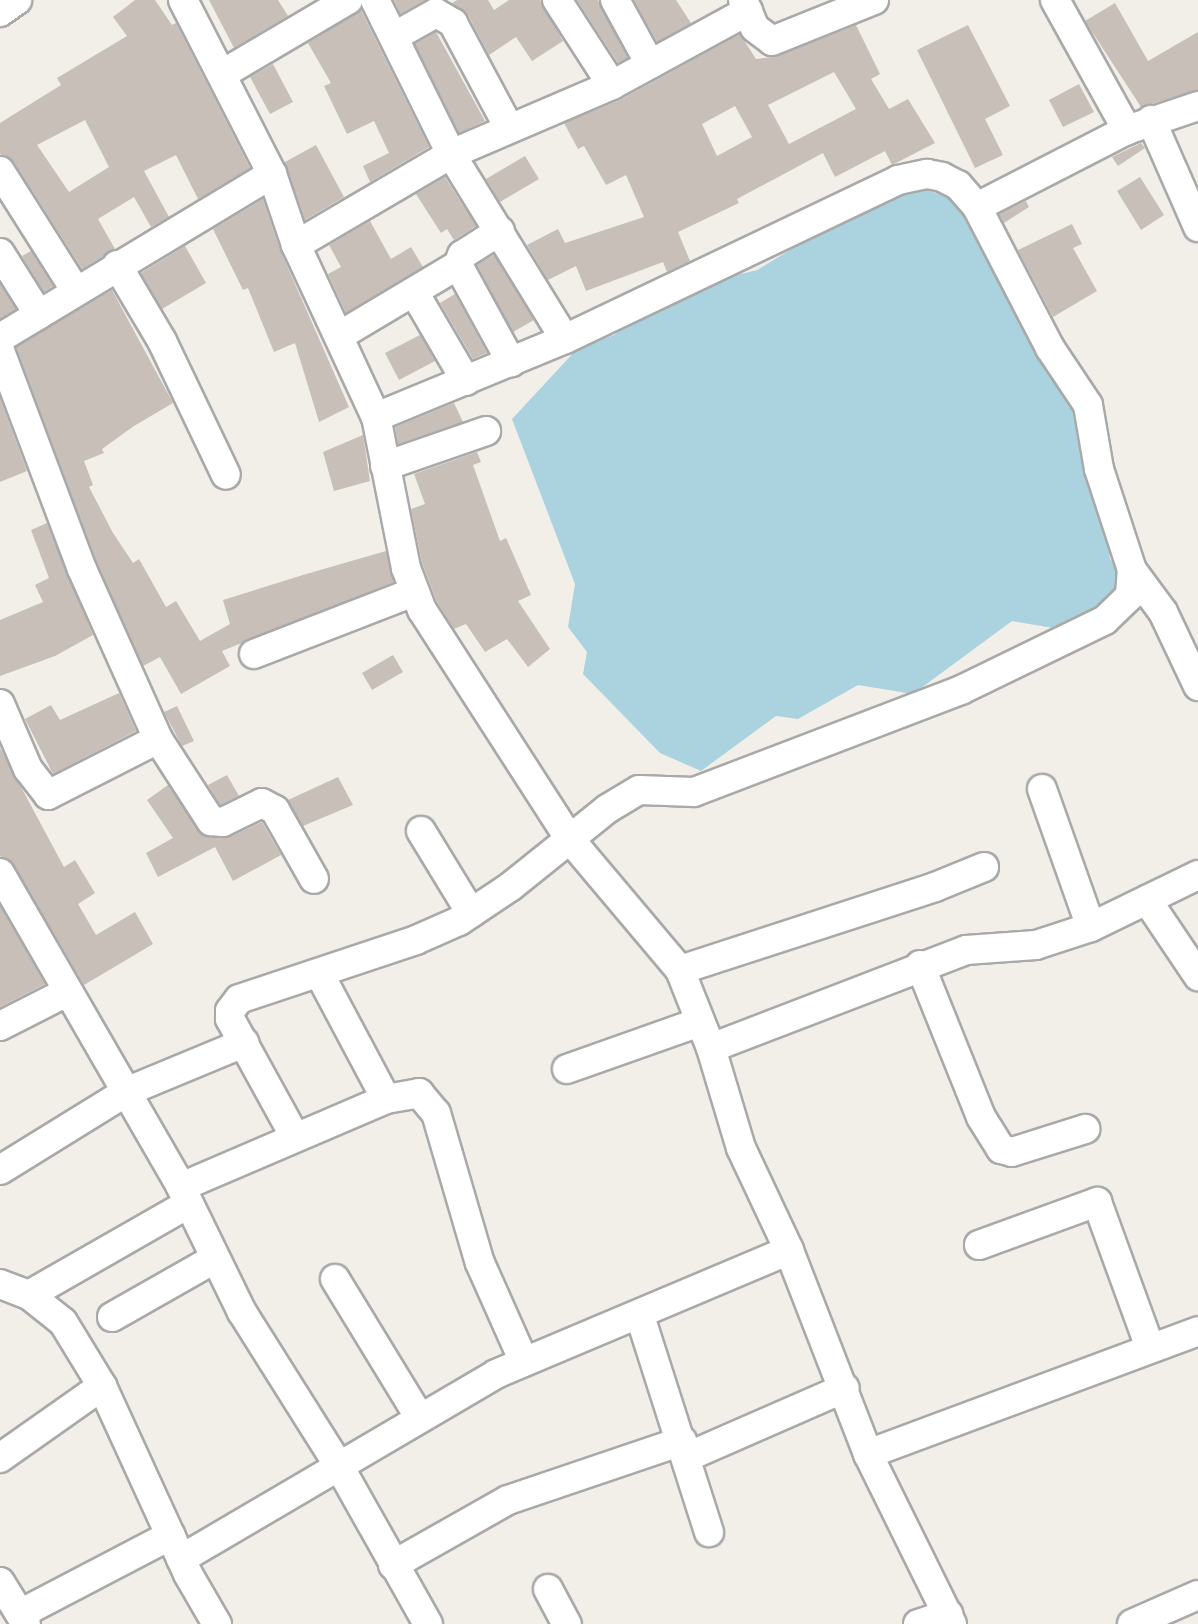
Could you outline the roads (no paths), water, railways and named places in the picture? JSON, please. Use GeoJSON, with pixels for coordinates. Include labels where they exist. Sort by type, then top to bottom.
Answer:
{"type":"FeatureCollection","features":[{"type":"Feature","properties":{"kind":"street"},"geometry":{"type":"LineString","coordinates":[[0,12],[17,0]]}},
{"type":"Feature","properties":{"kind":"street"},"geometry":{"type":"LineString","coordinates":[[183,0],[224,73],[272,174],[296,245],[376,417],[414,592],[432,629],[569,838],[680,970],[711,1048],[741,1148],[789,1250],[845,1388],[868,1454],[950,1619],[918,1624]]}},
{"type":"Feature","properties":{"kind":"street"},"geometry":{"type":"LineString","coordinates":[[224,73],[348,0]]}},
{"type":"Feature","properties":{"kind":"street"},"geometry":{"type":"LineString","coordinates":[[375,0],[451,154],[565,339]]}},
{"type":"Feature","properties":{"kind":"street"},"geometry":{"type":"LineString","coordinates":[[557,0],[612,85]]}},
{"type":"Feature","properties":{"kind":"street"},"geometry":{"type":"LineString","coordinates":[[615,0],[650,64]]}},
{"type":"Feature","properties":{"kind":"street"},"geometry":{"type":"LineString","coordinates":[[296,245],[451,154],[508,126],[612,85],[746,6],[761,35],[772,41],[874,0]]}},
{"type":"Feature","properties":{"kind":"street"},"geometry":{"type":"LineString","coordinates":[[1055,0],[1139,125],[1198,227]]}},
{"type":"Feature","properties":{"kind":"street"},"geometry":{"type":"LineString","coordinates":[[395,36],[436,13],[453,23],[508,126]]}},
{"type":"Feature","properties":{"kind":"street"},"geometry":{"type":"LineString","coordinates":[[978,207],[1139,125],[1198,106]]}},
{"type":"Feature","properties":{"kind":"street"},"geometry":{"type":"LineString","coordinates":[[0,171],[76,291]]}},
{"type":"Feature","properties":{"kind":"street"},"geometry":{"type":"LineString","coordinates":[[0,338],[117,265],[272,174]]}},
{"type":"Feature","properties":{"kind":"street"},"geometry":{"type":"LineString","coordinates":[[376,417],[565,339],[898,180],[927,174],[942,177],[958,184],[978,207],[1050,348],[1088,405],[1099,469],[1132,570],[1163,612],[1198,686]]}},
{"type":"Feature","properties":{"kind":"street"},"geometry":{"type":"LineString","coordinates":[[339,336],[458,265],[462,256],[500,231]]}},
{"type":"Feature","properties":{"kind":"street"},"geometry":{"type":"LineString","coordinates":[[0,253],[40,315]]}},
{"type":"Feature","properties":{"kind":"street"},"geometry":{"type":"LineString","coordinates":[[117,265],[162,341],[226,475]]}},
{"type":"Feature","properties":{"kind":"street"},"geometry":{"type":"LineString","coordinates":[[458,265],[511,362]]}},
{"type":"Feature","properties":{"kind":"street"},"geometry":{"type":"LineString","coordinates":[[414,292],[467,381]]}},
{"type":"Feature","properties":{"kind":"street"},"geometry":{"type":"LineString","coordinates":[[0,351],[82,569],[158,739],[211,821],[223,822],[262,803],[275,810],[314,879]]}},
{"type":"Feature","properties":{"kind":"street"},"geometry":{"type":"LineString","coordinates":[[385,466],[485,431]]}},
{"type":"Feature","properties":{"kind":"street"},"geometry":{"type":"LineString","coordinates":[[295,1137],[230,1018],[233,1004],[416,940],[471,913],[569,838],[639,790],[694,792],[961,691],[1105,620],[1130,596],[1132,570]]}},
{"type":"Feature","properties":{"kind":"street"},"geometry":{"type":"LineString","coordinates":[[254,654],[414,592]]}},
{"type":"Feature","properties":{"kind":"street"},"geometry":{"type":"LineString","coordinates":[[0,704],[6,734],[48,795],[158,739]]}},
{"type":"Feature","properties":{"kind":"street"},"geometry":{"type":"LineString","coordinates":[[1042,789],[1091,927]]}},
{"type":"Feature","properties":{"kind":"street"},"geometry":{"type":"LineString","coordinates":[[421,831],[471,913]]}},
{"type":"Feature","properties":{"kind":"street"},"geometry":{"type":"LineString","coordinates":[[680,970],[936,887],[984,867]]}},
{"type":"Feature","properties":{"kind":"street"},"geometry":{"type":"LineString","coordinates":[[711,1048],[920,965],[978,946],[1037,945],[1091,927],[1198,875]]}},
{"type":"Feature","properties":{"kind":"street"},"geometry":{"type":"LineString","coordinates":[[1,878],[128,1091],[242,1312],[339,1466],[428,1624]]}},
{"type":"Feature","properties":{"kind":"street"},"geometry":{"type":"LineString","coordinates":[[1147,900],[1198,976]]}},
{"type":"Feature","properties":{"kind":"street"},"geometry":{"type":"LineString","coordinates":[[920,965],[981,1117],[1000,1149],[1012,1152],[1085,1129]]}},
{"type":"Feature","properties":{"kind":"street"},"geometry":{"type":"LineString","coordinates":[[319,972],[386,1100]]}},
{"type":"Feature","properties":{"kind":"street"},"geometry":{"type":"LineString","coordinates":[[0,1026],[68,992]]}},
{"type":"Feature","properties":{"kind":"street"},"geometry":{"type":"LineString","coordinates":[[567,1069],[700,1022]]}},
{"type":"Feature","properties":{"kind":"street"},"geometry":{"type":"LineString","coordinates":[[0,1170],[128,1091],[244,1043]]}},
{"type":"Feature","properties":{"kind":"street"},"geometry":{"type":"LineString","coordinates":[[29,1295],[183,1196],[295,1137],[386,1100],[419,1093],[436,1113],[480,1263],[524,1362]]}},
{"type":"Feature","properties":{"kind":"street"},"geometry":{"type":"LineString","coordinates":[[979,1245],[1097,1202],[1150,1348]]}},
{"type":"Feature","properties":{"kind":"street"},"geometry":{"type":"LineString","coordinates":[[0,1582],[23,1619],[339,1466],[419,1418],[524,1362],[640,1316],[789,1250]]}},
{"type":"Feature","properties":{"kind":"street"},"geometry":{"type":"LineString","coordinates":[[113,1317],[214,1259]]}},
{"type":"Feature","properties":{"kind":"street"},"geometry":{"type":"LineString","coordinates":[[335,1279],[419,1418]]}},
{"type":"Feature","properties":{"kind":"street"},"geometry":{"type":"LineString","coordinates":[[0,1284],[29,1295],[63,1322],[102,1386],[176,1547],[217,1624]]}},
{"type":"Feature","properties":{"kind":"street"},"geometry":{"type":"LineString","coordinates":[[640,1316],[685,1449],[709,1532]]}},
{"type":"Feature","properties":{"kind":"street"},"geometry":{"type":"LineString","coordinates":[[868,1454],[1198,1331]]}},
{"type":"Feature","properties":{"kind":"street"},"geometry":{"type":"LineString","coordinates":[[0,1458],[102,1386]]}},
{"type":"Feature","properties":{"kind":"street"},"geometry":{"type":"LineString","coordinates":[[393,1565],[508,1500],[685,1449],[845,1388]]}},
{"type":"Feature","properties":{"kind":"street"},"geometry":{"type":"LineString","coordinates":[[548,1588],[567,1624]]}},
{"type":"Feature","properties":{"kind":"street"},"geometry":{"type":"LineString","coordinates":[[1132,1624],[1198,1595]]}},
{"type":"Feature","properties":{"kind":"water"},"geometry":{"type":"Polygon","coordinates":[[[903,182],[966,203],[1078,410],[1107,524],[1110,559],[1129,585],[1077,632],[1012,621],[913,694],[858,685],[798,719],[776,716],[701,771],[660,753],[583,674],[587,652],[568,627],[575,584],[512,419],[577,349],[614,335],[676,290],[757,270],[903,182]]]}}]}
